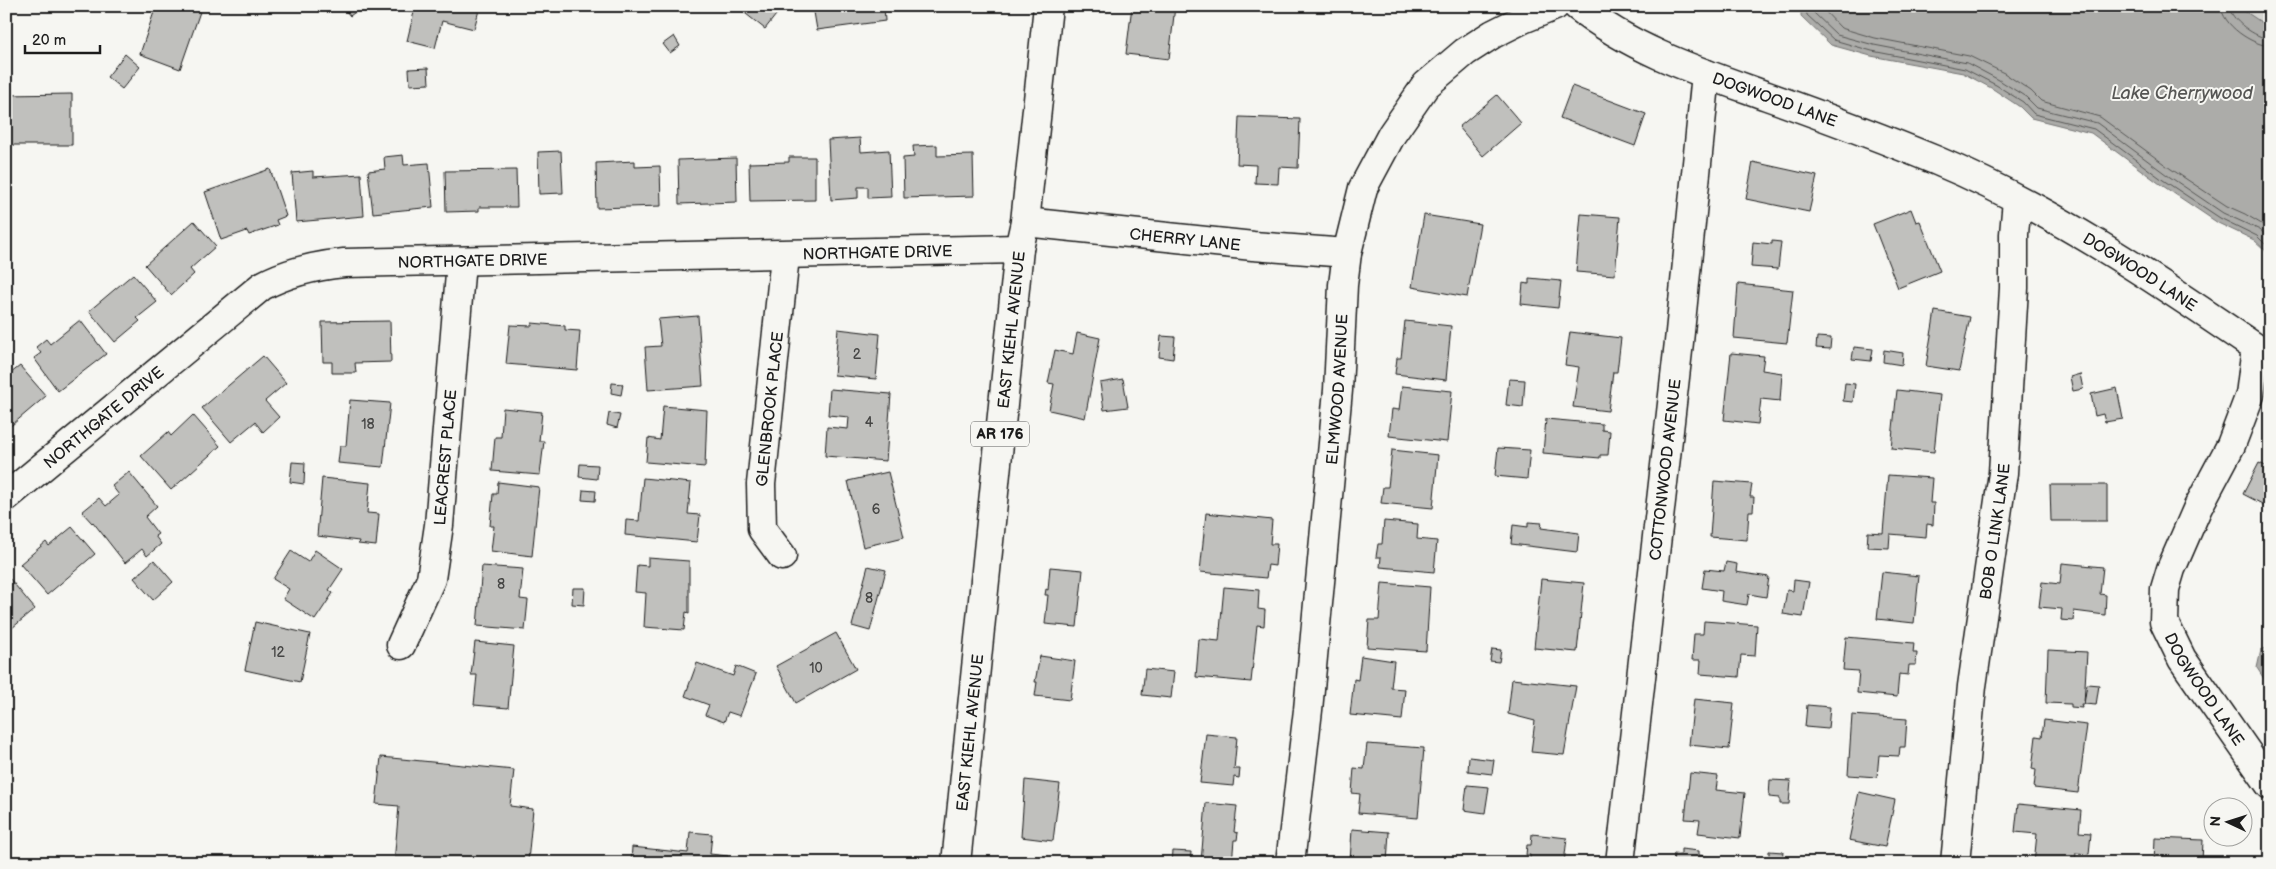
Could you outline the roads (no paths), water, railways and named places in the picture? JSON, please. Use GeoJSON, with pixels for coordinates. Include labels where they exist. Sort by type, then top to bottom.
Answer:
{"type":"FeatureCollection","features":[{"type":"Feature","properties":{"kind":"street","name":"EAST KIEHL AVENUE"},"geometry":{"type":"LineString","coordinates":[[956,863],[1019,249],[1025,222],[1048,6]]}},
{"type":"Feature","properties":{"kind":"street","name":"ELMWOOD AVENUE"},"geometry":{"type":"LineString","coordinates":[[1290,863],[1309,700],[1338,400],[1347,253],[1362,188],[1392,134],[1426,85],[1465,52],[1493,34],[1523,18],[1555,6]]}},
{"type":"Feature","properties":{"kind":"street","name":"DOGWOOD LANE"},"geometry":{"type":"LineString","coordinates":[[1577,6],[1634,44],[1676,64],[1937,161],[2017,200],[2074,230],[2263,347],[2250,395],[2231,445],[2198,507],[2171,569],[2165,589],[2164,622],[2182,659],[2270,784]]}},
{"type":"Feature","properties":{"kind":"street","name":"COTTONWOOD AVENUE"},"geometry":{"type":"LineString","coordinates":[[1620,863],[1678,352],[1706,74]]}},
{"type":"Feature","properties":{"kind":"street","name":"BOB O LINK LANE"},"geometry":{"type":"LineString","coordinates":[[1955,863],[1972,686],[2003,473],[2014,288],[2014,234],[2017,200]]}},
{"type":"Feature","properties":{"kind":"street","name":"CHERRY LANE"},"geometry":{"type":"LineString","coordinates":[[1025,222],[1224,243],[1347,253]]}},
{"type":"Feature","properties":{"kind":"street","name":"NORTHGATE DRIVE"},"geometry":{"type":"LineString","coordinates":[[6,497],[262,286],[281,277],[319,266],[344,263],[785,256],[970,248],[1019,249]]}},
{"type":"Feature","properties":{"kind":"street","name":"GLENBROOK PLACE"},"geometry":{"type":"LineString","coordinates":[[782,556],[762,529],[761,484],[785,256]]}},
{"type":"Feature","properties":{"kind":"street","name":"LEACREST PLACE"},"geometry":{"type":"LineString","coordinates":[[401,645],[431,579],[439,525],[461,262]]}},
{"type":"Feature","properties":{"kind":"water","name":"Lake Cherrywood"},"geometry":{"type":"Polygon","coordinates":[[[1801,6],[2237,6],[2270,28],[2270,259],[2265,250],[2254,240],[2218,223],[2160,184],[2091,133],[2031,118],[2020,107],[1993,89],[1963,73],[1871,56],[1831,45],[1801,16],[1801,6]]]}},
{"type":"Feature","properties":{"kind":"water"},"geometry":{"type":"Polygon","coordinates":[[[2270,646],[2270,688],[2257,668],[2261,650],[2270,646]]]}}]}
